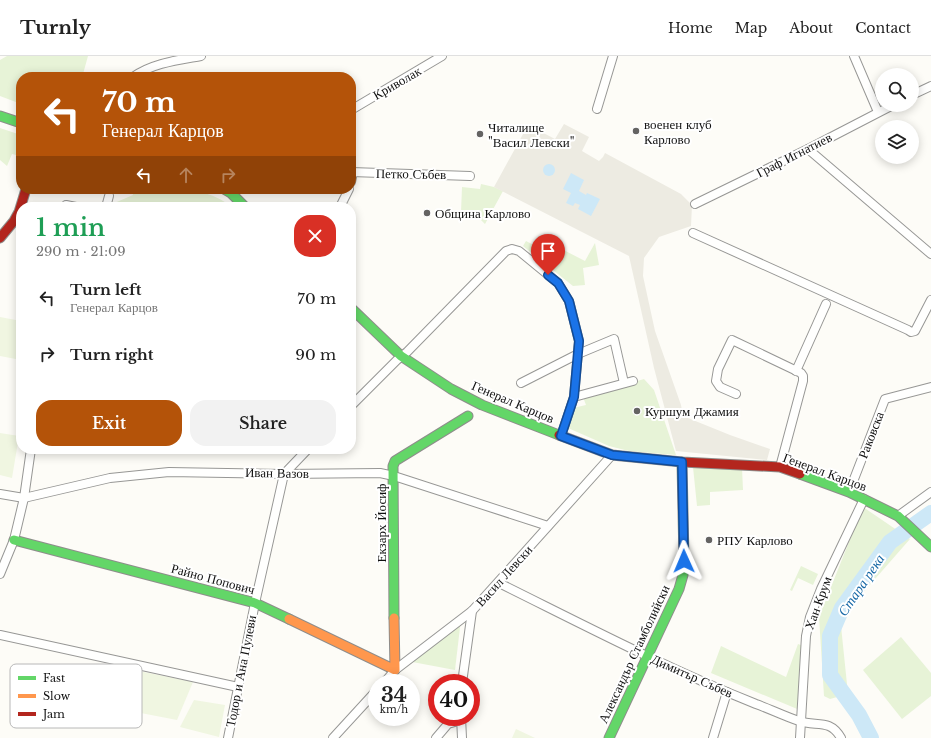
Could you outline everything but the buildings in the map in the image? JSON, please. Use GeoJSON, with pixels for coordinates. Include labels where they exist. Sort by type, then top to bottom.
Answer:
{"type":"FeatureCollection","features":[{"type":"Feature","properties":{"kind":"street"},"geometry":{"type":"LineString","coordinates":[[141,72],[201,56]]}},
{"type":"Feature","properties":{"kind":"street","name":"Криволак"},"geometry":{"type":"LineString","coordinates":[[356,107],[441,56]]}},
{"type":"Feature","properties":{"kind":"street"},"geometry":{"type":"LineString","coordinates":[[597,109],[613,56]]}},
{"type":"Feature","properties":{"kind":"street"},"geometry":{"type":"LineString","coordinates":[[854,56],[875,105]]}},
{"type":"Feature","properties":{"kind":"street"},"geometry":{"type":"LineString","coordinates":[[919,92],[931,86]]}},
{"type":"Feature","properties":{"kind":"street","name":"Граф Игнатиев"},"geometry":{"type":"LineString","coordinates":[[695,204],[808,149],[878,112]]}},
{"type":"Feature","properties":{"kind":"street"},"geometry":{"type":"LineString","coordinates":[[0,116],[16,121]]}},
{"type":"Feature","properties":{"kind":"street"},"geometry":{"type":"LineString","coordinates":[[808,149],[931,254]]}},
{"type":"Feature","properties":{"kind":"street","name":"Петко Събев"},"geometry":{"type":"LineString","coordinates":[[356,172],[470,176]]}},
{"type":"Feature","properties":{"kind":"street"},"geometry":{"type":"LineString","coordinates":[[233,194],[240,202]]}},
{"type":"Feature","properties":{"kind":"street"},"geometry":{"type":"LineString","coordinates":[[107,202],[109,196]]}},
{"type":"Feature","properties":{"kind":"street"},"geometry":{"type":"LineString","coordinates":[[0,238],[16,218]]}},
{"type":"Feature","properties":{"kind":"street"},"geometry":{"type":"LineString","coordinates":[[693,233],[911,332],[915,331],[931,300]]}},
{"type":"Feature","properties":{"kind":"street"},"geometry":{"type":"LineString","coordinates":[[356,401],[401,356],[407,352],[506,251],[512,249],[518,251],[558,283],[569,301],[579,341],[574,397],[561,436]]}},
{"type":"Feature","properties":{"kind":"street"},"geometry":{"type":"LineString","coordinates":[[796,371],[826,304]]}},
{"type":"Feature","properties":{"kind":"street","name":"Генерал Карцов"},"geometry":{"type":"LineString","coordinates":[[356,313],[401,356],[469,399],[612,455],[682,462],[780,467],[849,492],[898,516],[928,537],[931,547]]}},
{"type":"Feature","properties":{"kind":"street"},"geometry":{"type":"LineString","coordinates":[[521,383],[578,354],[614,339],[624,384]]}},
{"type":"Feature","properties":{"kind":"street"},"geometry":{"type":"LineString","coordinates":[[736,394],[720,386],[716,381],[718,368],[732,340],[801,373],[803,376],[803,381],[780,467]]}},
{"type":"Feature","properties":{"kind":"street"},"geometry":{"type":"LineString","coordinates":[[574,397],[632,381]]}},
{"type":"Feature","properties":{"kind":"street","name":"Раковска"},"geometry":{"type":"LineString","coordinates":[[849,492],[885,399],[931,387]]}},
{"type":"Feature","properties":{"kind":"street","name":"Екзарх Йосиф"},"geometry":{"type":"LineString","coordinates":[[395,670],[393,466],[395,461],[468,416]]}},
{"type":"Feature","properties":{"kind":"street"},"geometry":{"type":"LineString","coordinates":[[0,574],[14,540],[24,498],[30,454]]}},
{"type":"Feature","properties":{"kind":"street"},"geometry":{"type":"LineString","coordinates":[[284,474],[303,454]]}},
{"type":"Feature","properties":{"kind":"street","name":"Васил Левски"},"geometry":{"type":"LineString","coordinates":[[392,674],[472,612],[612,455]]}},
{"type":"Feature","properties":{"kind":"street","name":"Александър Стамболийски"},"geometry":{"type":"LineString","coordinates":[[609,738],[679,589],[683,576],[682,462]]}},
{"type":"Feature","properties":{"kind":"street","name":"Иван Вазов"},"geometry":{"type":"LineString","coordinates":[[0,494],[24,498],[110,478],[169,472],[284,474],[380,473],[394,476],[548,526]]}},
{"type":"Feature","properties":{"kind":"street","name":"Тодор и Ана Пулеви"},"geometry":{"type":"LineString","coordinates":[[228,738],[255,603],[284,474]]}},
{"type":"Feature","properties":{"kind":"street"},"geometry":{"type":"LineString","coordinates":[[898,516],[931,492]]}},
{"type":"Feature","properties":{"kind":"street","name":"Хан Крум"},"geometry":{"type":"LineString","coordinates":[[800,738],[806,636],[810,617],[821,589],[864,499]]}},
{"type":"Feature","properties":{"kind":"street","name":"Райно Попович"},"geometry":{"type":"LineString","coordinates":[[14,540],[255,603],[395,670]]}},
{"type":"Feature","properties":{"kind":"street","name":"Димитър Събев"},"geometry":{"type":"LineString","coordinates":[[498,583],[647,656],[727,692],[801,722],[821,723],[832,727],[841,738]]}},
{"type":"Feature","properties":{"kind":"street"},"geometry":{"type":"LineString","coordinates":[[463,674],[472,612]]}},
{"type":"Feature","properties":{"kind":"street"},"geometry":{"type":"LineString","coordinates":[[0,635],[133,664]]}},
{"type":"Feature","properties":{"kind":"street"},"geometry":{"type":"LineString","coordinates":[[142,666],[238,687]]}},
{"type":"Feature","properties":{"kind":"street"},"geometry":{"type":"LineString","coordinates":[[713,738],[727,692]]}},
{"type":"Feature","properties":{"kind":"street"},"geometry":{"type":"LineString","coordinates":[[333,738],[368,700]]}},
{"type":"Feature","properties":{"kind":"street"},"geometry":{"type":"LineString","coordinates":[[436,738],[446,726]]}},
{"type":"Feature","properties":{"kind":"street"},"geometry":{"type":"LineString","coordinates":[[461,726],[462,738]]}},
{"type":"Feature","properties":{"kind":"green space"},"geometry":{"type":"Polygon","coordinates":[[[7,56],[88,56],[84,72],[16,72],[16,102],[0,96],[0,60],[7,56]]]}},
{"type":"Feature","properties":{"kind":"green space"},"geometry":{"type":"Polygon","coordinates":[[[0,128],[16,133],[16,155],[12,154],[7,166],[0,160],[0,128]]]}},
{"type":"Feature","properties":{"kind":"green space"},"geometry":{"type":"Polygon","coordinates":[[[481,184],[503,191],[485,224],[474,213],[461,212],[462,187],[480,189],[481,184]]]}},
{"type":"Feature","properties":{"kind":"green space"},"geometry":{"type":"Polygon","coordinates":[[[208,194],[224,202],[117,202],[133,195],[208,194]]]}},
{"type":"Feature","properties":{"kind":"green space"},"geometry":{"type":"Polygon","coordinates":[[[526,241],[543,250],[548,242],[585,261],[595,243],[599,265],[583,268],[585,285],[573,286],[523,246],[526,241]]]}},
{"type":"Feature","properties":{"kind":"green space"},"geometry":{"type":"Polygon","coordinates":[[[0,317],[16,320],[16,359],[0,356],[0,317]]]}},
{"type":"Feature","properties":{"kind":"green space"},"geometry":{"type":"Polygon","coordinates":[[[644,379],[654,390],[676,455],[629,451],[609,446],[568,428],[573,408],[586,405],[583,397],[644,379]]]}},
{"type":"Feature","properties":{"kind":"green space"},"geometry":{"type":"Polygon","coordinates":[[[0,433],[16,436],[16,454],[12,478],[0,475],[0,433]]]}},
{"type":"Feature","properties":{"kind":"green space"},"geometry":{"type":"Polygon","coordinates":[[[693,467],[742,468],[743,490],[710,492],[710,505],[697,506],[693,467]]]}},
{"type":"Feature","properties":{"kind":"green space"},"geometry":{"type":"Polygon","coordinates":[[[863,507],[910,539],[847,611],[841,626],[848,694],[830,699],[824,696],[819,617],[863,507]]]}},
{"type":"Feature","properties":{"kind":"green space"},"geometry":{"type":"Polygon","coordinates":[[[801,566],[818,574],[813,585],[798,578],[792,591],[790,590],[801,566]]]}},
{"type":"Feature","properties":{"kind":"green space"},"geometry":{"type":"Polygon","coordinates":[[[461,619],[455,670],[407,661],[461,619]]]}},
{"type":"Feature","properties":{"kind":"green space"},"geometry":{"type":"Polygon","coordinates":[[[901,637],[931,673],[931,696],[902,719],[863,670],[901,637]]]}},
{"type":"Feature","properties":{"kind":"green space"},"geometry":{"type":"Polygon","coordinates":[[[798,644],[806,647],[802,711],[711,673],[721,646],[786,677],[798,644]]]}},
{"type":"Feature","properties":{"kind":"green space"},"geometry":{"type":"Polygon","coordinates":[[[142,672],[193,682],[177,720],[142,713],[142,672]]]}},
{"type":"Feature","properties":{"kind":"green space"},"geometry":{"type":"Polygon","coordinates":[[[194,700],[225,705],[219,737],[180,727],[194,700]]]}},
{"type":"Feature","properties":{"kind":"green space"},"geometry":{"type":"Polygon","coordinates":[[[516,729],[535,738],[512,738],[516,729]]]}},
{"type":"Feature","properties":{"kind":"shaded area"},"geometry":{"type":"Polygon","coordinates":[[[564,124],[589,137],[582,151],[599,161],[605,153],[681,194],[692,205],[691,226],[659,237],[644,258],[643,276],[655,331],[681,405],[683,416],[770,449],[767,460],[676,451],[654,368],[629,256],[494,187],[528,125],[555,139],[564,124]]]}},
{"type":"Feature","properties":{"kind":"water"},"geometry":{"type":"Polygon","coordinates":[[[547,164],[551,164],[555,170],[551,176],[547,176],[543,172],[543,168],[547,164]]]}},
{"type":"Feature","properties":{"kind":"water"},"geometry":{"type":"Polygon","coordinates":[[[571,173],[584,180],[579,191],[586,195],[587,193],[600,199],[591,216],[578,209],[580,205],[575,203],[573,206],[566,203],[571,193],[563,189],[571,173]]]}},
{"type":"Feature","properties":{"kind":"waterway","name":"Стара река"},"geometry":{"type":"LineString","coordinates":[[871,738],[859,715],[830,675],[830,636],[842,608],[890,542],[931,513]]}},
{"type":"Feature","properties":{"kind":"traffic: fast"},"geometry":{"type":"LineString","coordinates":[[0,116],[16,121]]}},
{"type":"Feature","properties":{"kind":"traffic: fast"},"geometry":{"type":"LineString","coordinates":[[232,194],[240,202]]}},
{"type":"Feature","properties":{"kind":"traffic: fast"},"geometry":{"type":"LineString","coordinates":[[356,313],[401,356],[451,389],[482,405],[559,435]]}},
{"type":"Feature","properties":{"kind":"traffic: fast"},"geometry":{"type":"LineString","coordinates":[[394,618],[393,466],[395,461],[468,416]]}},
{"type":"Feature","properties":{"kind":"traffic: fast"},"geometry":{"type":"LineString","coordinates":[[609,738],[679,589],[683,575],[682,462]]}},
{"type":"Feature","properties":{"kind":"traffic: fast"},"geometry":{"type":"LineString","coordinates":[[800,474],[849,492],[898,516],[931,547]]}},
{"type":"Feature","properties":{"kind":"traffic: fast"},"geometry":{"type":"LineString","coordinates":[[14,540],[255,603],[289,619]]}},
{"type":"Feature","properties":{"kind":"traffic: slow"},"geometry":{"type":"LineString","coordinates":[[289,619],[395,670],[394,618]]}},
{"type":"Feature","properties":{"kind":"traffic: jam"},"geometry":{"type":"LineString","coordinates":[[22,202],[24,194]]}},
{"type":"Feature","properties":{"kind":"traffic: jam"},"geometry":{"type":"LineString","coordinates":[[0,238],[16,217]]}},
{"type":"Feature","properties":{"kind":"traffic: jam"},"geometry":{"type":"LineString","coordinates":[[559,435],[612,455],[682,462],[780,467],[800,474]]}},
{"type":"Feature","properties":{"kind":"place","name":"военен клуб Карлово"},"geometry":{"type":"Point","coordinates":[636,131]}},
{"type":"Feature","properties":{"kind":"place","name":"Читалище \"Васил Левски\""},"geometry":{"type":"Point","coordinates":[480,134]}},
{"type":"Feature","properties":{"kind":"place","name":"Община Карлово"},"geometry":{"type":"Point","coordinates":[427,213]}},
{"type":"Feature","properties":{"kind":"place","name":"Куршум Джамия"},"geometry":{"type":"Point","coordinates":[637,411]}},
{"type":"Feature","properties":{"kind":"place","name":"РПУ Карлово"},"geometry":{"type":"Point","coordinates":[709,540]}},
{"type":"Feature","properties":{"kind":"route"},"geometry":{"type":"LineString","coordinates":[[548,275],[558,283],[569,301],[579,341],[574,397],[561,436],[612,455],[682,462],[684,561]]}}]}
